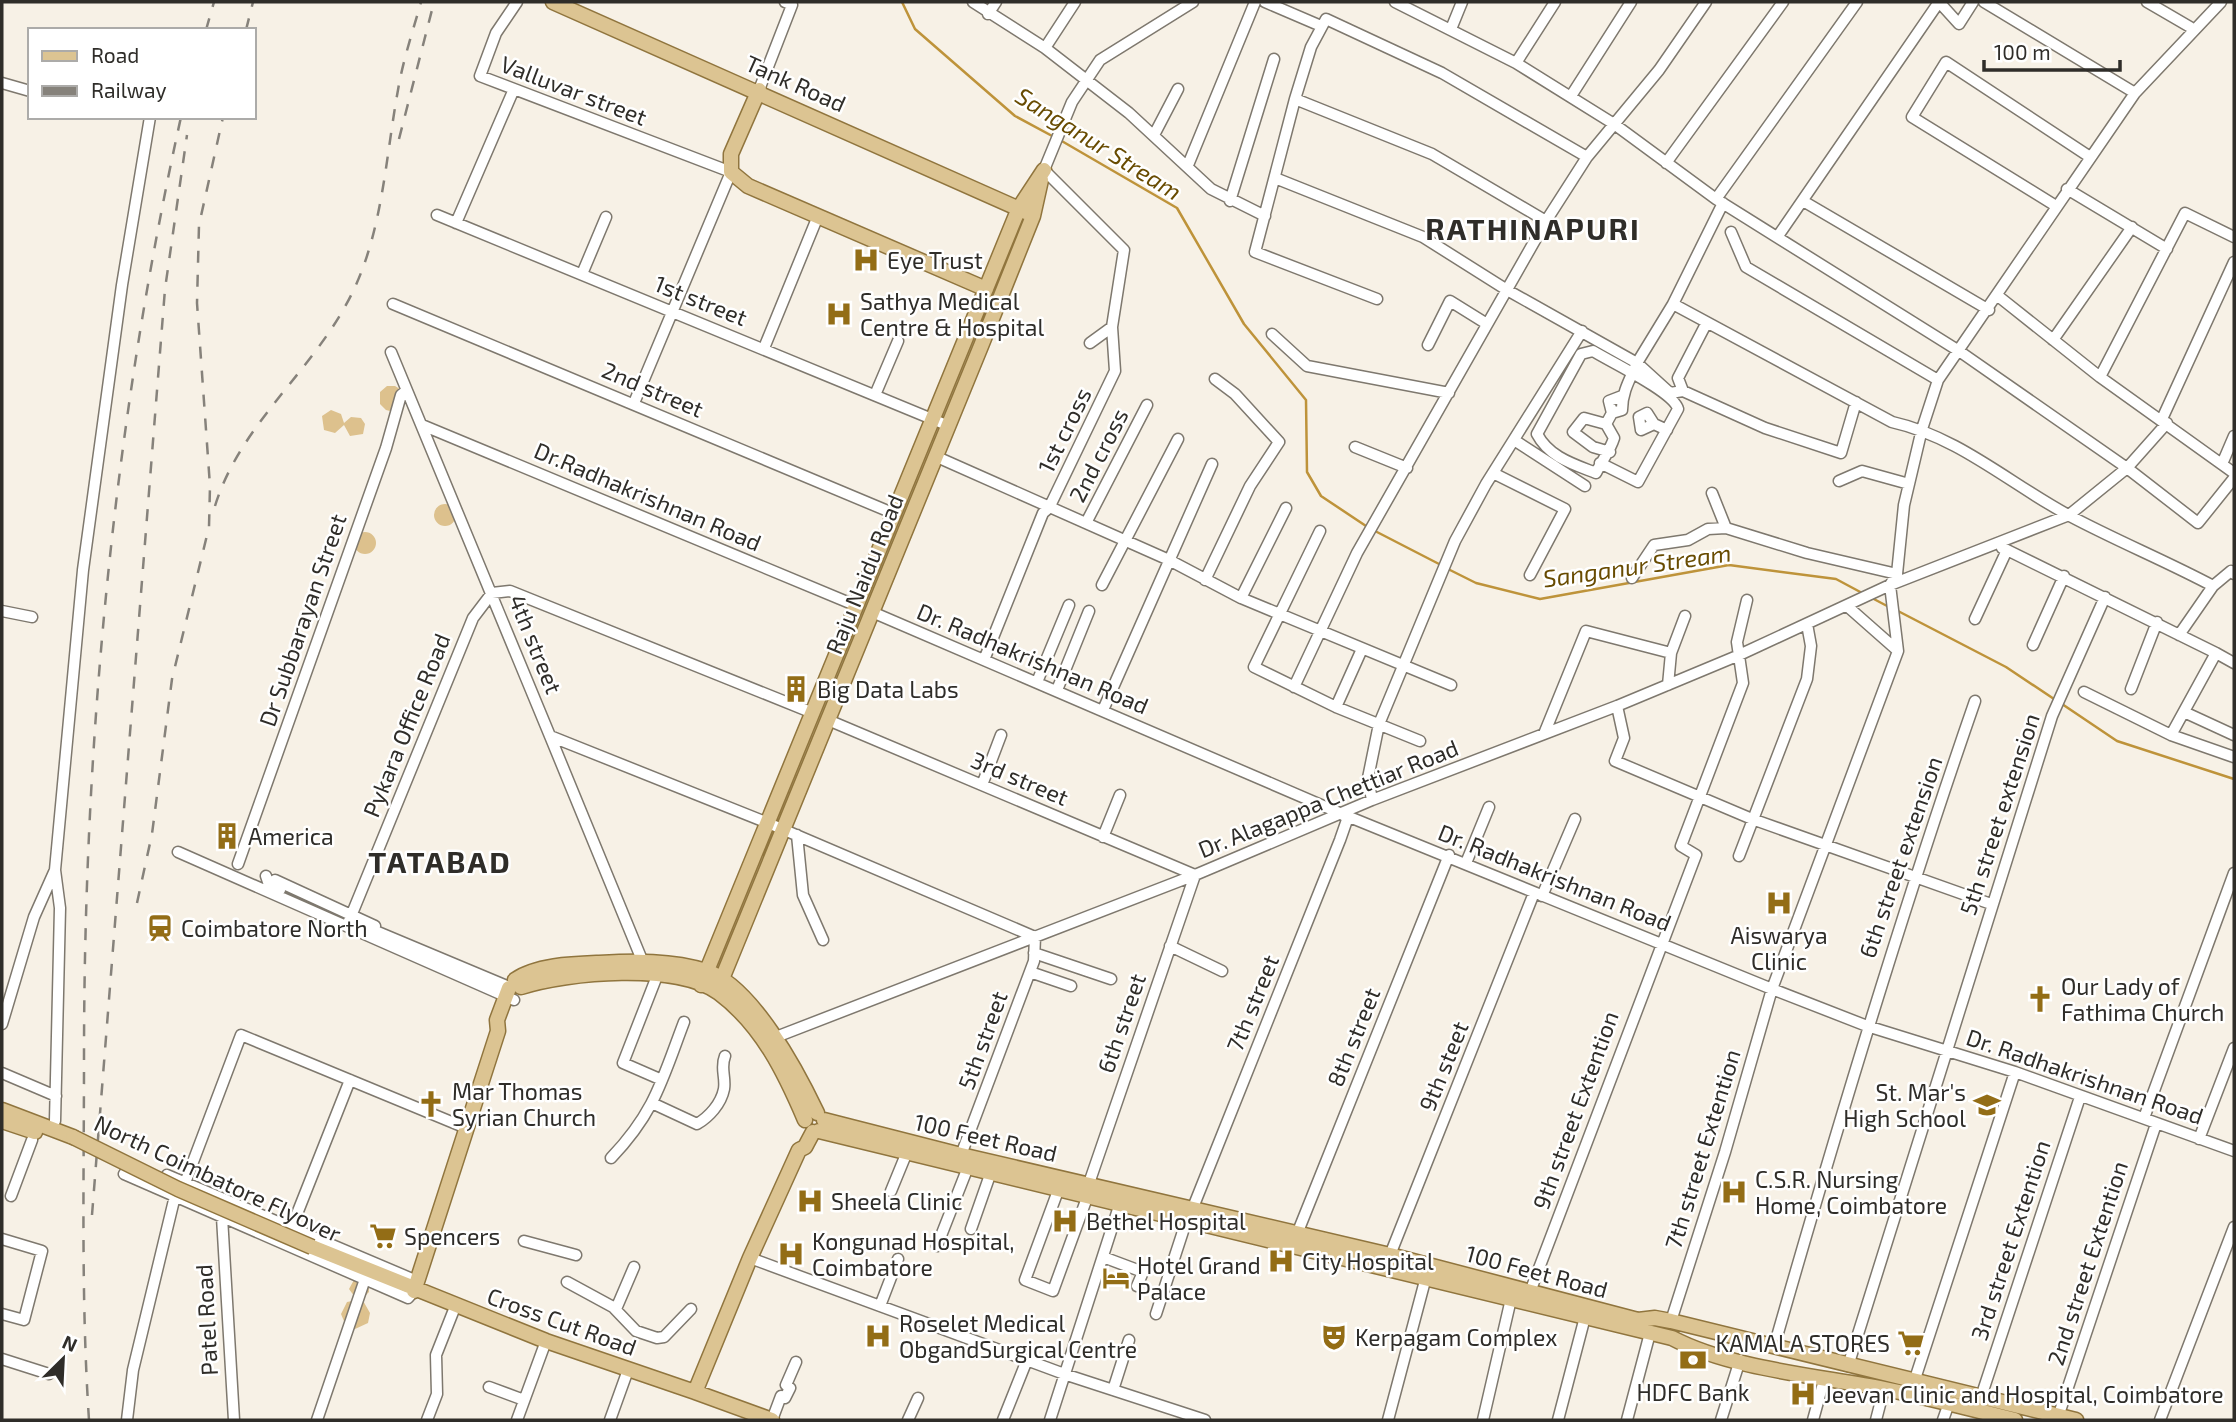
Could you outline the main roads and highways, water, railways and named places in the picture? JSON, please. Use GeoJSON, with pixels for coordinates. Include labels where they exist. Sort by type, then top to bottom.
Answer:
{"type":"FeatureCollection","features":[{"type":"Feature","properties":{"kind":"main road","name":"Tank Road"},"geometry":{"type":"LineString","coordinates":[[553,2],[758,90],[1033,216]]}},
{"type":"Feature","properties":{"kind":"main road"},"geometry":{"type":"LineString","coordinates":[[758,90],[731,155],[731,172],[748,186],[986,289]]}},
{"type":"Feature","properties":{"kind":"main road","name":"Raju Naidu Road"},"geometry":{"type":"LineString","coordinates":[[703,978],[1019,208],[1044,170],[1033,216],[828,720],[790,833],[719,985]]}},
{"type":"Feature","properties":{"kind":"main road"},"geometry":{"type":"LineString","coordinates":[[415,1286],[498,1031],[506,1024],[513,989],[529,973],[579,964],[642,960],[737,991],[776,1037],[814,1123]]}},
{"type":"Feature","properties":{"kind":"main road"},"geometry":{"type":"LineString","coordinates":[[513,989],[578,974],[703,978]]}},
{"type":"Feature","properties":{"kind":"main road"},"geometry":{"type":"LineString","coordinates":[[719,985],[769,1048],[814,1123]]}},
{"type":"Feature","properties":{"kind":"main road","name":"North Coimbatore Flyover"},"geometry":{"type":"LineString","coordinates":[[2,1110],[73,1137],[178,1189],[388,1280],[415,1286]]}},
{"type":"Feature","properties":{"kind":"main road"},"geometry":{"type":"LineString","coordinates":[[2,1121],[65,1140],[73,1137]]}},
{"type":"Feature","properties":{"kind":"main road"},"geometry":{"type":"LineString","coordinates":[[695,1392],[750,1258],[799,1150],[797,1142],[814,1123]]}},
{"type":"Feature","properties":{"kind":"main road","name":"100 Feet Road"},"geometry":{"type":"LineString","coordinates":[[814,1123],[907,1152],[964,1161],[991,1172],[1059,1188],[1122,1198],[1190,1214],[1650,1333],[1672,1329],[1774,1346],[1981,1397],[2054,1419],[2076,1420]]}},
{"type":"Feature","properties":{"kind":"main road","name":"100 Feet Road"},"geometry":{"type":"LineString","coordinates":[[814,1123],[1087,1192]]}},
{"type":"Feature","properties":{"kind":"main road","name":"100 Feet Road"},"geometry":{"type":"LineString","coordinates":[[1190,1214],[1390,1255],[1638,1320],[1655,1318],[1672,1329],[1691,1348],[1823,1375],[2015,1420]]}},
{"type":"Feature","properties":{"kind":"main road","name":"Cross Cut Road"},"geometry":{"type":"LineString","coordinates":[[415,1286],[455,1307],[772,1420]]}},
{"type":"Feature","properties":{"kind":"main road"},"geometry":{"type":"LineString","coordinates":[[1672,1329],[1690,1342],[1823,1375],[2054,1419]]}},
{"type":"Feature","properties":{"kind":"main road"},"geometry":{"type":"LineString","coordinates":[[1672,1329],[1823,1375]]}},
{"type":"Feature","properties":{"kind":"waterway","name":"Sanganur Stream"},"geometry":{"type":"LineString","coordinates":[[902,2],[915,29],[1015,116],[1054,137]]}},
{"type":"Feature","properties":{"kind":"waterway","name":"Sanganur Stream"},"geometry":{"type":"LineString","coordinates":[[1060,140],[1177,208],[1244,324],[1306,400],[1307,472],[1321,496],[1369,528]]}},
{"type":"Feature","properties":{"kind":"waterway","name":"Sanganur Stream"},"geometry":{"type":"LineString","coordinates":[[1375,531],[1441,565]]}},
{"type":"Feature","properties":{"kind":"waterway","name":"Sanganur Stream"},"geometry":{"type":"LineString","coordinates":[[1446,568],[1476,583],[1540,599],[1729,565],[1836,579],[1864,594]]}},
{"type":"Feature","properties":{"kind":"waterway","name":"Sanganur Stream"},"geometry":{"type":"LineString","coordinates":[[1870,597],[1889,607]]}},
{"type":"Feature","properties":{"kind":"waterway","name":"Sanganur Stream"},"geometry":{"type":"LineString","coordinates":[[1898,611],[2006,667],[2057,701]]}},
{"type":"Feature","properties":{"kind":"waterway","name":"Sanganur Stream"},"geometry":{"type":"LineString","coordinates":[[2062,704],[2117,741],[2234,779]]}},
{"type":"Feature","properties":{"kind":"railway"},"geometry":{"type":"LineString","coordinates":[[207,28],[214,2]]}},
{"type":"Feature","properties":{"kind":"railway"},"geometry":{"type":"LineString","coordinates":[[246,28],[253,2]]}},
{"type":"Feature","properties":{"kind":"railway"},"geometry":{"type":"LineString","coordinates":[[215,506],[243,447],[321,343],[355,287],[378,215],[400,79],[421,2]]}},
{"type":"Feature","properties":{"kind":"railway"},"geometry":{"type":"LineString","coordinates":[[399,139],[434,2]]}},
{"type":"Feature","properties":{"kind":"railway"},"geometry":{"type":"LineString","coordinates":[[89,1420],[84,1285],[85,940],[97,703],[120,467],[157,233],[181,119]]}},
{"type":"Feature","properties":{"kind":"railway"},"geometry":{"type":"LineString","coordinates":[[137,903],[152,834],[172,679],[209,527],[210,486],[197,303],[199,225],[223,119]]}},
{"type":"Feature","properties":{"kind":"railway"},"geometry":{"type":"LineString","coordinates":[[92,1215],[165,289],[187,135]]}},
{"type":"Feature","properties":{"kind":"place","name":"Eye Trust"},"geometry":{"type":"Point","coordinates":[866,260]}},
{"type":"Feature","properties":{"kind":"place","name":"Sathya Medical Centre & Hospital"},"geometry":{"type":"Point","coordinates":[839,314]}},
{"type":"Feature","properties":{"kind":"place","name":"Big Data Labs"},"geometry":{"type":"Point","coordinates":[796,689]}},
{"type":"Feature","properties":{"kind":"place","name":"America"},"geometry":{"type":"Point","coordinates":[227,836]}},
{"type":"Feature","properties":{"kind":"place","name":"Aiswarya Clinic"},"geometry":{"type":"Point","coordinates":[1779,903]}},
{"type":"Feature","properties":{"kind":"place","name":"Coimbatore North"},"geometry":{"type":"Point","coordinates":[160,928]}},
{"type":"Feature","properties":{"kind":"place","name":"Our Lady of Fathima Church"},"geometry":{"type":"Point","coordinates":[2040,999]}},
{"type":"Feature","properties":{"kind":"place","name":"Mar Thomas Syrian Church"},"geometry":{"type":"Point","coordinates":[431,1104]}},
{"type":"Feature","properties":{"kind":"place","name":"St. Mar's High School"},"geometry":{"type":"Point","coordinates":[1987,1105]}},
{"type":"Feature","properties":{"kind":"place","name":"C.S.R. Nursing Home, Coimbatore"},"geometry":{"type":"Point","coordinates":[1734,1192]}},
{"type":"Feature","properties":{"kind":"place","name":"Sheela Clinic"},"geometry":{"type":"Point","coordinates":[810,1201]}},
{"type":"Feature","properties":{"kind":"place","name":"Bethel Hospital"},"geometry":{"type":"Point","coordinates":[1065,1221]}},
{"type":"Feature","properties":{"kind":"place","name":"Spencers"},"geometry":{"type":"Point","coordinates":[383,1236]}},
{"type":"Feature","properties":{"kind":"place","name":"Kongunad Hospital, Coimbatore"},"geometry":{"type":"Point","coordinates":[791,1254]}},
{"type":"Feature","properties":{"kind":"place","name":"City Hospital"},"geometry":{"type":"Point","coordinates":[1281,1261]}},
{"type":"Feature","properties":{"kind":"place","name":"Hotel Grand Palace"},"geometry":{"type":"Point","coordinates":[1116,1278]}},
{"type":"Feature","properties":{"kind":"place","name":"Roselet Medical ObgandSurgical Centre"},"geometry":{"type":"Point","coordinates":[878,1336]}},
{"type":"Feature","properties":{"kind":"place","name":"Kerpagam Complex"},"geometry":{"type":"Point","coordinates":[1334,1337]}},
{"type":"Feature","properties":{"kind":"place","name":"KAMALA STORES"},"geometry":{"type":"Point","coordinates":[1911,1343]}},
{"type":"Feature","properties":{"kind":"place","name":"HDFC Bank"},"geometry":{"type":"Point","coordinates":[1693,1360]}},
{"type":"Feature","properties":{"kind":"place","name":"Jeevan Clinic and Hospital, Coimbatore"},"geometry":{"type":"Point","coordinates":[1803,1394]}},
{"type":"Feature","properties":{"kind":"district","name":"RATHINAPURI"},"geometry":{"type":"Point","coordinates":[1533,228]}},
{"type":"Feature","properties":{"kind":"district","name":"TATABAD"},"geometry":{"type":"Point","coordinates":[440,861]}}]}
